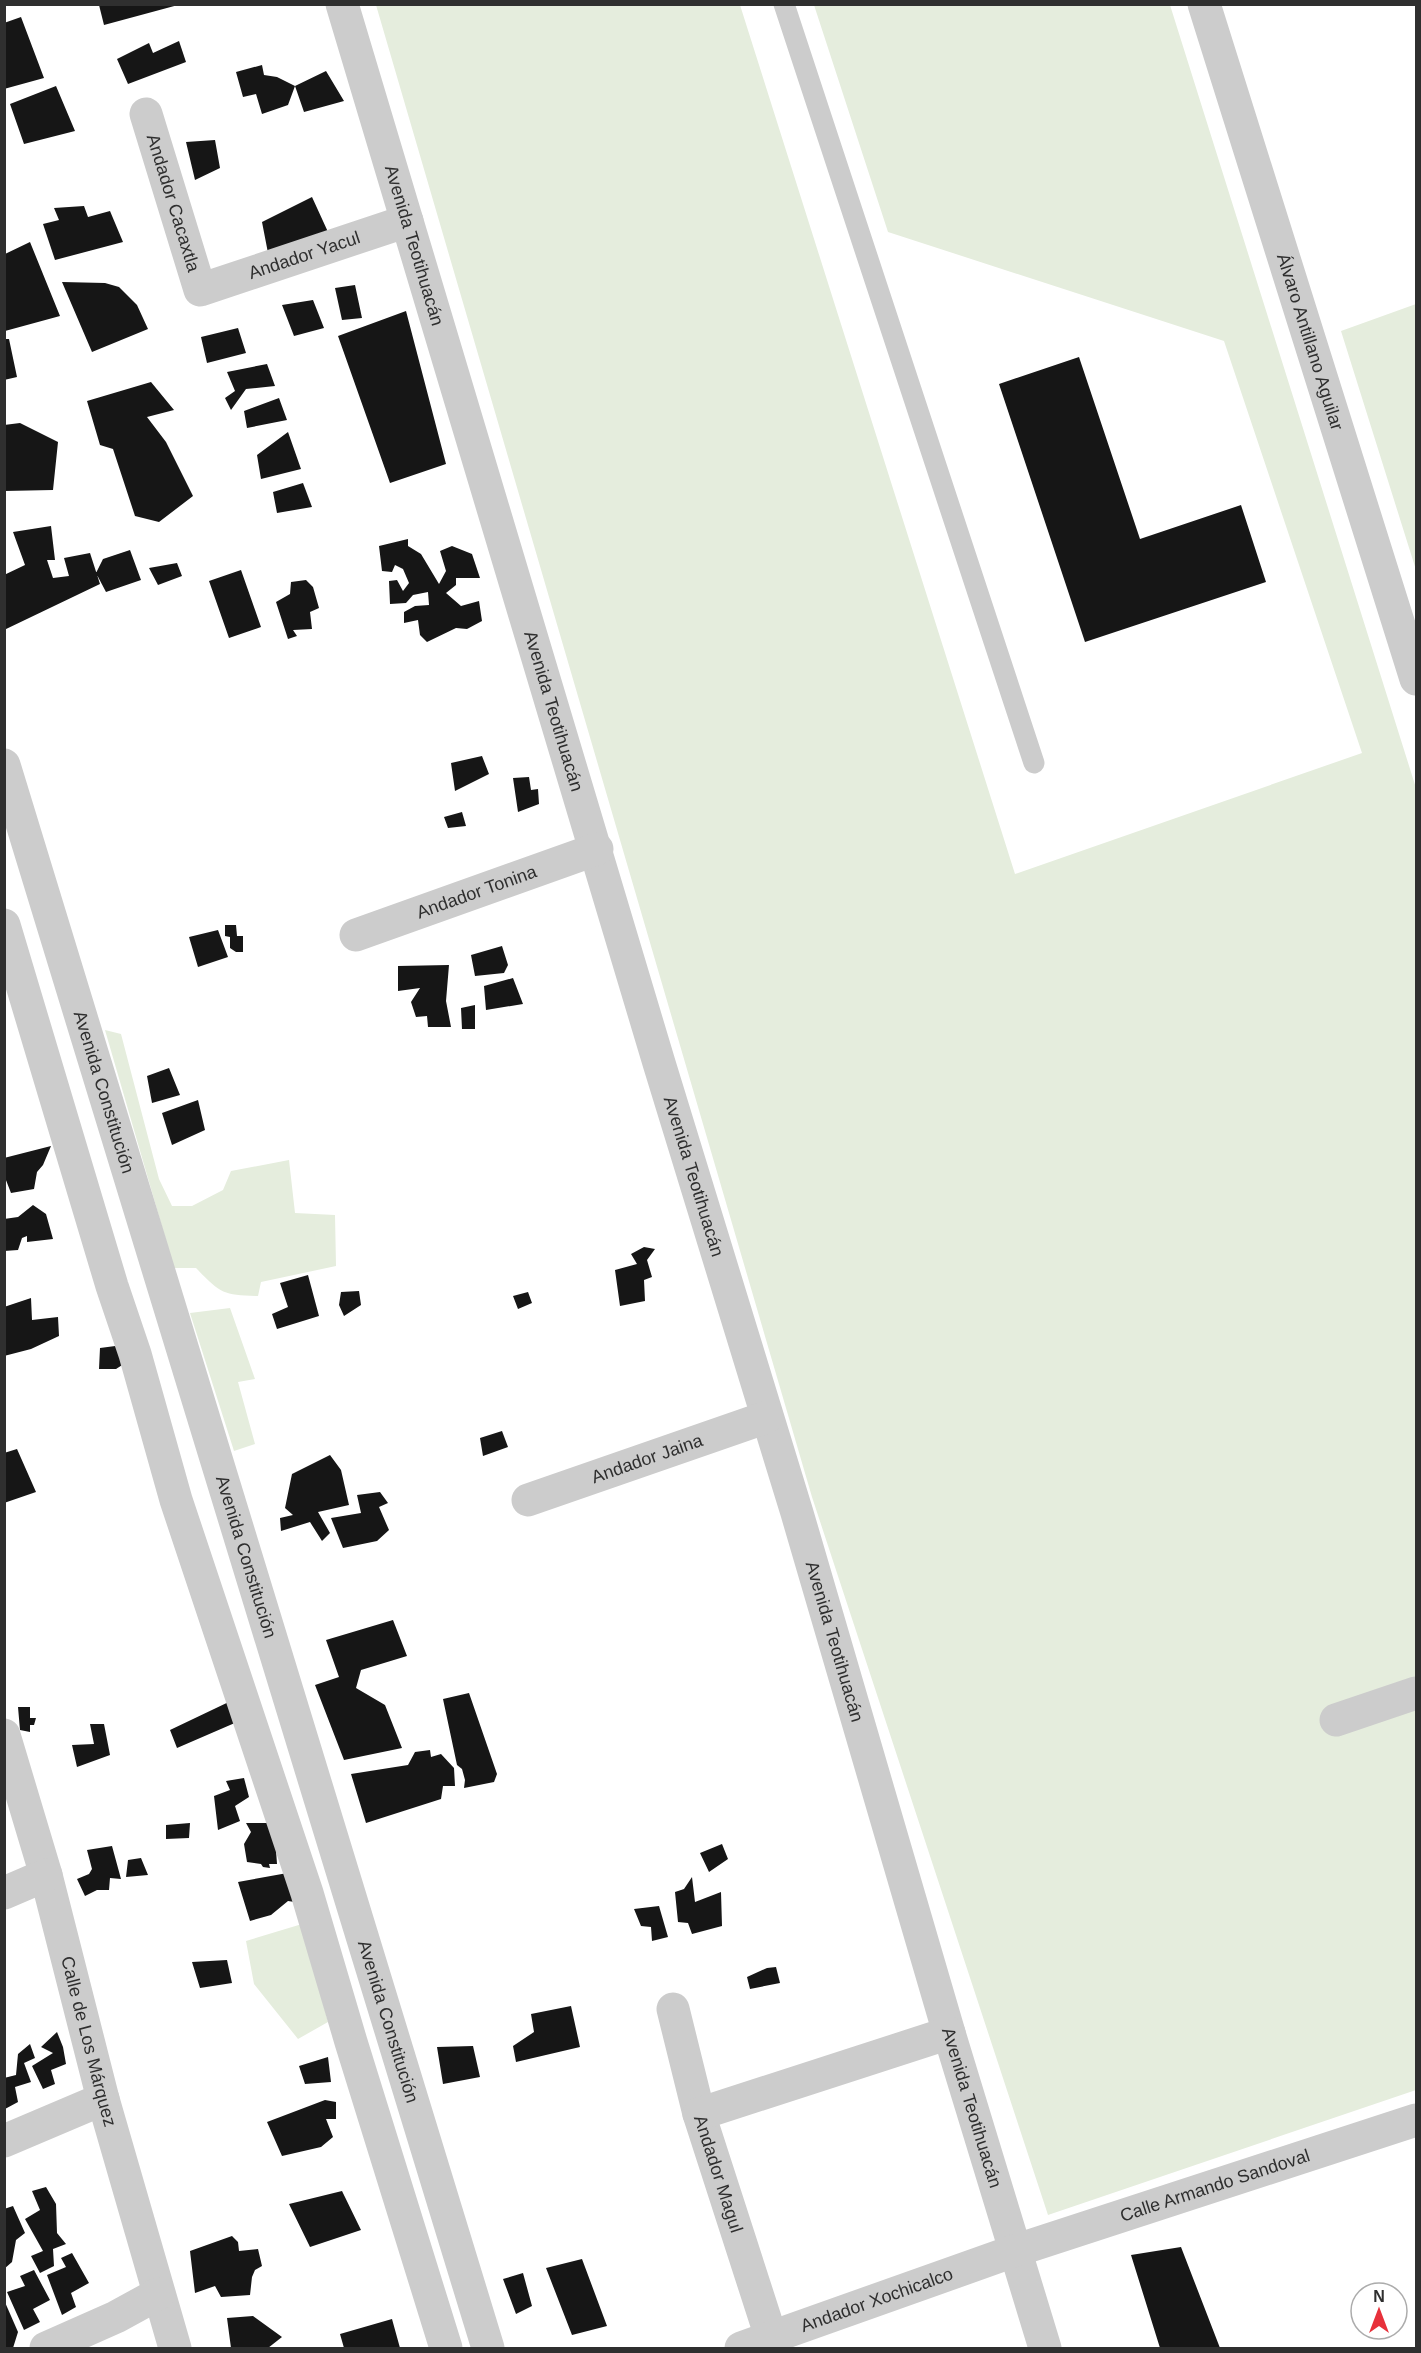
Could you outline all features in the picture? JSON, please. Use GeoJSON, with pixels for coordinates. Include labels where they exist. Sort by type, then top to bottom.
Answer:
{"type":"FeatureCollection","features":[{"type":"Feature","properties":{"kind":"street","name":"Avenida Teotihuacán"},"geometry":{"type":"LineString","coordinates":[[342,4],[800,1524],[1044,2349]]}},
{"type":"Feature","properties":{"kind":"street","name":"Álvaro Antillano Aguilar"},"geometry":{"type":"LineString","coordinates":[[1204,4],[1416,679]]}},
{"type":"Feature","properties":{"kind":"street","name":"Andador Cacaxtla"},"geometry":{"type":"LineString","coordinates":[[146,114],[200,290]]}},
{"type":"Feature","properties":{"kind":"street","name":"Andador Yacul"},"geometry":{"type":"LineString","coordinates":[[200,290],[407,221]]}},
{"type":"Feature","properties":{"kind":"street","name":"Avenida Constitución"},"geometry":{"type":"LineString","coordinates":[[4,765],[18,858],[292,1705],[488,2349]]}},
{"type":"Feature","properties":{"kind":"street","name":"Andador Tonina"},"geometry":{"type":"LineString","coordinates":[[356,935],[597,849]]}},
{"type":"Feature","properties":{"kind":"street"},"geometry":{"type":"LineString","coordinates":[[4,925],[112,1286],[135,1354],[176,1500],[307,1893],[446,2349]]}},
{"type":"Feature","properties":{"kind":"street","name":"Andador Jaina"},"geometry":{"type":"LineString","coordinates":[[528,1500],[767,1418]]}},
{"type":"Feature","properties":{"kind":"street"},"geometry":{"type":"LineString","coordinates":[[1336,1720],[1416,1693]]}},
{"type":"Feature","properties":{"kind":"street"},"geometry":{"type":"LineString","coordinates":[[247,1716],[292,1705]]}},
{"type":"Feature","properties":{"kind":"street","name":"Calle de Los Márquez"},"geometry":{"type":"LineString","coordinates":[[4,1735],[46,1875],[103,2099],[175,2349]]}},
{"type":"Feature","properties":{"kind":"street"},"geometry":{"type":"LineString","coordinates":[[4,1893],[46,1875]]}},
{"type":"Feature","properties":{"kind":"street","name":"Andador Magul"},"geometry":{"type":"LineString","coordinates":[[673,2009],[699,2114],[771,2337]]}},
{"type":"Feature","properties":{"kind":"street"},"geometry":{"type":"LineString","coordinates":[[699,2114],[949,2033]]}},
{"type":"Feature","properties":{"kind":"street"},"geometry":{"type":"LineString","coordinates":[[4,2141],[103,2099]]}},
{"type":"Feature","properties":{"kind":"street","name":"Calle Armando Sandoval"},"geometry":{"type":"LineString","coordinates":[[1014,2251],[1416,2120]]}},
{"type":"Feature","properties":{"kind":"street","name":"Andador Xochicalco"},"geometry":{"type":"LineString","coordinates":[[741,2349],[1014,2251]]}},
{"type":"Feature","properties":{"kind":"street"},"geometry":{"type":"LineString","coordinates":[[46,2349],[116,2317],[158,2294]]}},
{"type":"Feature","properties":{"kind":"lane"},"geometry":{"type":"LineString","coordinates":[[784,4],[1034,763]]}},
{"type":"Feature","properties":{"kind":"green space"},"geometry":{"type":"Polygon","coordinates":[[[376,5],[740,5],[1015,874],[1362,753],[1224,341],[888,232],[814,5],[1170,5],[1416,788],[1416,2090],[1048,2215],[812,1497],[376,5]]]}},
{"type":"Feature","properties":{"kind":"green space"},"geometry":{"type":"Polygon","coordinates":[[[1416,304],[1416,570],[1341,331],[1416,304]]]}},
{"type":"Feature","properties":{"kind":"green space"},"geometry":{"type":"Polygon","coordinates":[[[105,1030],[121,1034],[159,1179],[172,1206],[192,1206],[223,1190],[231,1171],[289,1160],[295,1213],[335,1215],[336,1266],[261,1282],[258,1296],[230,1294],[223,1291],[196,1268],[174,1268],[105,1030]]]}},
{"type":"Feature","properties":{"kind":"green space"},"geometry":{"type":"Polygon","coordinates":[[[230,1308],[255,1379],[238,1382],[255,1444],[234,1451],[190,1313],[230,1308]]]}},
{"type":"Feature","properties":{"kind":"green space"},"geometry":{"type":"Polygon","coordinates":[[[302,1924],[328,2022],[298,2039],[254,1984],[246,1941],[302,1924]]]}},
{"type":"Feature","properties":{"kind":"building"},"geometry":{"type":"Polygon","coordinates":[[[99,5],[178,5],[104,25],[99,5]]]}},
{"type":"Feature","properties":{"kind":"building"},"geometry":{"type":"Polygon","coordinates":[[[21,17],[44,78],[4,89],[4,23],[21,17]]]}},
{"type":"Feature","properties":{"kind":"building"},"geometry":{"type":"Polygon","coordinates":[[[179,41],[186,62],[128,84],[117,59],[149,43],[153,53],[179,41]]]}},
{"type":"Feature","properties":{"kind":"building"},"geometry":{"type":"Polygon","coordinates":[[[262,65],[264,75],[277,77],[295,86],[288,105],[262,114],[256,94],[243,97],[236,72],[262,65]]]}},
{"type":"Feature","properties":{"kind":"building"},"geometry":{"type":"Polygon","coordinates":[[[326,71],[344,101],[304,112],[295,86],[326,71]]]}},
{"type":"Feature","properties":{"kind":"building"},"geometry":{"type":"Polygon","coordinates":[[[56,86],[75,131],[24,144],[10,104],[56,86]]]}},
{"type":"Feature","properties":{"kind":"building"},"geometry":{"type":"Polygon","coordinates":[[[215,140],[220,168],[195,180],[186,142],[215,140]]]}},
{"type":"Feature","properties":{"kind":"building"},"geometry":{"type":"Polygon","coordinates":[[[312,197],[328,232],[268,253],[262,222],[312,197]]]}},
{"type":"Feature","properties":{"kind":"building"},"geometry":{"type":"Polygon","coordinates":[[[84,206],[88,217],[110,211],[123,242],[55,260],[43,224],[59,220],[54,208],[84,206]]]}},
{"type":"Feature","properties":{"kind":"building"},"geometry":{"type":"Polygon","coordinates":[[[30,242],[60,316],[5,331],[5,254],[30,242]]]}},
{"type":"Feature","properties":{"kind":"building"},"geometry":{"type":"Polygon","coordinates":[[[62,282],[105,283],[119,287],[137,305],[148,329],[92,352],[62,282]]]}},
{"type":"Feature","properties":{"kind":"building"},"geometry":{"type":"Polygon","coordinates":[[[355,285],[362,318],[342,320],[335,288],[355,285]]]}},
{"type":"Feature","properties":{"kind":"building"},"geometry":{"type":"Polygon","coordinates":[[[313,300],[324,328],[294,336],[282,305],[313,300]]]}},
{"type":"Feature","properties":{"kind":"building"},"geometry":{"type":"Polygon","coordinates":[[[406,311],[446,464],[390,483],[338,336],[406,311]]]}},
{"type":"Feature","properties":{"kind":"building"},"geometry":{"type":"Polygon","coordinates":[[[238,328],[246,353],[207,363],[201,337],[238,328]]]}},
{"type":"Feature","properties":{"kind":"building"},"geometry":{"type":"Polygon","coordinates":[[[4,339],[9,339],[17,377],[4,380],[4,339]]]}},
{"type":"Feature","properties":{"kind":"building"},"geometry":{"type":"Polygon","coordinates":[[[1079,357],[1140,539],[1241,505],[1266,582],[1085,642],[999,384],[1079,357]]]}},
{"type":"Feature","properties":{"kind":"building"},"geometry":{"type":"Polygon","coordinates":[[[267,364],[275,386],[246,389],[231,410],[225,398],[235,391],[227,372],[267,364]]]}},
{"type":"Feature","properties":{"kind":"building"},"geometry":{"type":"Polygon","coordinates":[[[151,382],[174,410],[147,417],[166,442],[193,496],[159,522],[135,516],[113,449],[100,445],[87,401],[151,382]]]}},
{"type":"Feature","properties":{"kind":"building"},"geometry":{"type":"Polygon","coordinates":[[[279,398],[287,420],[247,428],[244,411],[279,398]]]}},
{"type":"Feature","properties":{"kind":"building"},"geometry":{"type":"Polygon","coordinates":[[[20,423],[58,442],[53,490],[4,491],[4,425],[20,423]]]}},
{"type":"Feature","properties":{"kind":"building"},"geometry":{"type":"Polygon","coordinates":[[[288,432],[301,469],[261,479],[257,455],[288,432]]]}},
{"type":"Feature","properties":{"kind":"building"},"geometry":{"type":"Polygon","coordinates":[[[303,483],[312,507],[277,513],[273,492],[303,483]]]}},
{"type":"Feature","properties":{"kind":"building"},"geometry":{"type":"Polygon","coordinates":[[[51,526],[55,560],[47,560],[53,578],[69,576],[64,558],[90,553],[100,584],[4,630],[4,575],[25,565],[13,532],[51,526]]]}},
{"type":"Feature","properties":{"kind":"building"},"geometry":{"type":"Polygon","coordinates":[[[408,539],[408,546],[421,554],[439,584],[446,571],[440,551],[452,546],[472,554],[480,578],[456,578],[456,585],[446,593],[461,606],[479,601],[482,621],[467,629],[456,628],[427,642],[420,635],[418,620],[404,623],[404,612],[415,606],[429,605],[428,592],[413,595],[406,603],[390,604],[389,581],[397,580],[403,591],[409,583],[403,569],[395,565],[392,572],[382,571],[379,546],[408,539]]]}},
{"type":"Feature","properties":{"kind":"building"},"geometry":{"type":"Polygon","coordinates":[[[130,550],[141,580],[106,592],[96,573],[103,559],[130,550]]]}},
{"type":"Feature","properties":{"kind":"building"},"geometry":{"type":"Polygon","coordinates":[[[177,563],[182,576],[158,585],[149,568],[177,563]]]}},
{"type":"Feature","properties":{"kind":"building"},"geometry":{"type":"Polygon","coordinates":[[[241,570],[261,627],[229,638],[209,581],[241,570]]]}},
{"type":"Feature","properties":{"kind":"building"},"geometry":{"type":"Polygon","coordinates":[[[306,580],[313,587],[319,608],[310,612],[312,629],[293,630],[297,636],[288,639],[276,602],[290,594],[291,582],[306,580]]]}},
{"type":"Feature","properties":{"kind":"building"},"geometry":{"type":"Polygon","coordinates":[[[482,756],[489,774],[455,791],[451,763],[482,756]]]}},
{"type":"Feature","properties":{"kind":"building"},"geometry":{"type":"Polygon","coordinates":[[[529,777],[531,790],[538,789],[539,804],[518,812],[513,778],[529,777]]]}},
{"type":"Feature","properties":{"kind":"building"},"geometry":{"type":"Polygon","coordinates":[[[462,812],[466,826],[448,828],[444,817],[462,812]]]}},
{"type":"Feature","properties":{"kind":"building"},"geometry":{"type":"Polygon","coordinates":[[[225,925],[236,925],[237,936],[243,936],[243,952],[236,952],[230,948],[230,937],[225,936],[225,925]]]}},
{"type":"Feature","properties":{"kind":"building"},"geometry":{"type":"Polygon","coordinates":[[[218,930],[228,957],[198,967],[189,937],[218,930]]]}},
{"type":"Feature","properties":{"kind":"building"},"geometry":{"type":"Polygon","coordinates":[[[502,946],[508,965],[504,973],[475,976],[471,955],[502,946]]]}},
{"type":"Feature","properties":{"kind":"building"},"geometry":{"type":"Polygon","coordinates":[[[449,965],[446,1001],[451,1027],[428,1027],[427,1016],[416,1017],[411,1002],[420,988],[398,991],[398,966],[449,965]]]}},
{"type":"Feature","properties":{"kind":"building"},"geometry":{"type":"Polygon","coordinates":[[[513,978],[523,1004],[486,1010],[484,986],[513,978]]]}},
{"type":"Feature","properties":{"kind":"building"},"geometry":{"type":"Polygon","coordinates":[[[475,1005],[475,1029],[462,1029],[461,1008],[475,1005]]]}},
{"type":"Feature","properties":{"kind":"building"},"geometry":{"type":"Polygon","coordinates":[[[169,1068],[180,1095],[152,1103],[147,1076],[169,1068]]]}},
{"type":"Feature","properties":{"kind":"building"},"geometry":{"type":"Polygon","coordinates":[[[198,1100],[205,1130],[172,1145],[162,1113],[198,1100]]]}},
{"type":"Feature","properties":{"kind":"building"},"geometry":{"type":"Polygon","coordinates":[[[51,1146],[43,1165],[37,1172],[34,1189],[11,1193],[4,1175],[4,1158],[51,1146]]]}},
{"type":"Feature","properties":{"kind":"building"},"geometry":{"type":"Polygon","coordinates":[[[33,1205],[46,1214],[53,1239],[27,1242],[27,1236],[22,1238],[18,1250],[4,1251],[4,1219],[18,1217],[33,1205]]]}},
{"type":"Feature","properties":{"kind":"building"},"geometry":{"type":"Polygon","coordinates":[[[644,1247],[655,1249],[647,1260],[652,1277],[644,1280],[645,1301],[620,1306],[615,1270],[637,1264],[631,1254],[644,1247]]]}},
{"type":"Feature","properties":{"kind":"building"},"geometry":{"type":"Polygon","coordinates":[[[308,1275],[319,1316],[277,1329],[272,1314],[288,1307],[280,1283],[308,1275]]]}},
{"type":"Feature","properties":{"kind":"building"},"geometry":{"type":"Polygon","coordinates":[[[359,1291],[361,1305],[344,1316],[339,1305],[341,1292],[359,1291]]]}},
{"type":"Feature","properties":{"kind":"building"},"geometry":{"type":"Polygon","coordinates":[[[528,1292],[532,1303],[518,1309],[513,1296],[528,1292]]]}},
{"type":"Feature","properties":{"kind":"building"},"geometry":{"type":"Polygon","coordinates":[[[31,1298],[32,1320],[58,1317],[59,1336],[31,1349],[4,1356],[4,1307],[31,1298]]]}},
{"type":"Feature","properties":{"kind":"building"},"geometry":{"type":"Polygon","coordinates":[[[123,1345],[130,1360],[116,1369],[99,1369],[100,1348],[123,1345]]]}},
{"type":"Feature","properties":{"kind":"building"},"geometry":{"type":"Polygon","coordinates":[[[502,1431],[508,1447],[483,1456],[480,1438],[502,1431]]]}},
{"type":"Feature","properties":{"kind":"building"},"geometry":{"type":"Polygon","coordinates":[[[17,1449],[36,1492],[4,1503],[4,1453],[17,1449]]]}},
{"type":"Feature","properties":{"kind":"building"},"geometry":{"type":"Polygon","coordinates":[[[330,1455],[341,1470],[349,1505],[318,1512],[330,1533],[322,1541],[310,1522],[281,1531],[280,1518],[293,1515],[285,1508],[292,1474],[330,1455]]]}},
{"type":"Feature","properties":{"kind":"building"},"geometry":{"type":"Polygon","coordinates":[[[380,1492],[388,1503],[379,1507],[389,1530],[377,1541],[343,1548],[331,1518],[361,1513],[357,1495],[380,1492]]]}},
{"type":"Feature","properties":{"kind":"building"},"geometry":{"type":"Polygon","coordinates":[[[393,1620],[407,1656],[361,1670],[356,1688],[385,1705],[402,1748],[344,1760],[315,1685],[339,1677],[326,1640],[393,1620]]]}},
{"type":"Feature","properties":{"kind":"building"},"geometry":{"type":"Polygon","coordinates":[[[469,1693],[497,1774],[494,1782],[464,1788],[465,1780],[462,1769],[457,1765],[443,1699],[469,1693]]]}},
{"type":"Feature","properties":{"kind":"building"},"geometry":{"type":"Polygon","coordinates":[[[235,1699],[244,1719],[177,1748],[170,1730],[235,1699]]]}},
{"type":"Feature","properties":{"kind":"building"},"geometry":{"type":"Polygon","coordinates":[[[18,1707],[30,1707],[30,1718],[36,1718],[34,1725],[30,1725],[30,1732],[20,1730],[18,1707]]]}},
{"type":"Feature","properties":{"kind":"building"},"geometry":{"type":"Polygon","coordinates":[[[90,1724],[104,1724],[110,1755],[77,1767],[72,1745],[94,1744],[90,1724]]]}},
{"type":"Feature","properties":{"kind":"building"},"geometry":{"type":"Polygon","coordinates":[[[430,1750],[431,1757],[441,1754],[454,1768],[455,1786],[443,1786],[441,1799],[366,1823],[351,1774],[408,1765],[415,1752],[430,1750]]]}},
{"type":"Feature","properties":{"kind":"building"},"geometry":{"type":"Polygon","coordinates":[[[244,1778],[249,1797],[235,1806],[240,1821],[218,1830],[214,1796],[230,1790],[226,1781],[244,1778]]]}},
{"type":"Feature","properties":{"kind":"building"},"geometry":{"type":"Polygon","coordinates":[[[190,1823],[189,1838],[166,1839],[166,1825],[190,1823]]]}},
{"type":"Feature","properties":{"kind":"building"},"geometry":{"type":"Polygon","coordinates":[[[246,1823],[274,1823],[277,1864],[269,1864],[270,1868],[247,1862],[244,1844],[251,1832],[246,1823]]]}},
{"type":"Feature","properties":{"kind":"building"},"geometry":{"type":"Polygon","coordinates":[[[722,1844],[728,1859],[709,1872],[700,1853],[722,1844]]]}},
{"type":"Feature","properties":{"kind":"building"},"geometry":{"type":"Polygon","coordinates":[[[112,1846],[121,1879],[110,1878],[109,1890],[97,1890],[85,1896],[77,1879],[89,1874],[92,1869],[87,1850],[112,1846]]]}},
{"type":"Feature","properties":{"kind":"building"},"geometry":{"type":"Polygon","coordinates":[[[141,1858],[148,1875],[126,1877],[128,1860],[141,1858]]]}},
{"type":"Feature","properties":{"kind":"building"},"geometry":{"type":"Polygon","coordinates":[[[293,1872],[301,1903],[288,1901],[271,1915],[250,1921],[238,1882],[293,1872]]]}},
{"type":"Feature","properties":{"kind":"building"},"geometry":{"type":"Polygon","coordinates":[[[692,1877],[695,1902],[721,1892],[722,1926],[692,1934],[688,1923],[678,1922],[675,1892],[684,1889],[692,1877]]]}},
{"type":"Feature","properties":{"kind":"building"},"geometry":{"type":"Polygon","coordinates":[[[659,1906],[668,1937],[652,1941],[651,1927],[641,1926],[634,1909],[659,1906]]]}},
{"type":"Feature","properties":{"kind":"building"},"geometry":{"type":"Polygon","coordinates":[[[227,1960],[232,1983],[200,1988],[192,1962],[227,1960]]]}},
{"type":"Feature","properties":{"kind":"building"},"geometry":{"type":"Polygon","coordinates":[[[776,1967],[780,1983],[750,1989],[747,1977],[767,1968],[776,1967]]]}},
{"type":"Feature","properties":{"kind":"building"},"geometry":{"type":"Polygon","coordinates":[[[571,2006],[580,2047],[516,2062],[513,2046],[534,2032],[531,2014],[571,2006]]]}},
{"type":"Feature","properties":{"kind":"building"},"geometry":{"type":"Polygon","coordinates":[[[57,2032],[66,2064],[51,2070],[55,2084],[43,2089],[32,2066],[53,2053],[41,2047],[57,2032]]]}},
{"type":"Feature","properties":{"kind":"building"},"geometry":{"type":"Polygon","coordinates":[[[30,2044],[35,2058],[24,2063],[31,2082],[15,2087],[18,2102],[5,2109],[4,2078],[16,2075],[18,2054],[30,2044]]]}},
{"type":"Feature","properties":{"kind":"building"},"geometry":{"type":"Polygon","coordinates":[[[473,2046],[480,2077],[443,2084],[437,2047],[473,2046]]]}},
{"type":"Feature","properties":{"kind":"building"},"geometry":{"type":"Polygon","coordinates":[[[328,2057],[331,2082],[305,2084],[299,2066],[328,2057]]]}},
{"type":"Feature","properties":{"kind":"building"},"geometry":{"type":"Polygon","coordinates":[[[325,2100],[336,2102],[336,2119],[326,2119],[333,2137],[321,2147],[282,2156],[267,2122],[325,2100]]]}},
{"type":"Feature","properties":{"kind":"building"},"geometry":{"type":"Polygon","coordinates":[[[46,2187],[56,2204],[57,2233],[66,2244],[53,2249],[54,2266],[40,2273],[31,2256],[43,2251],[25,2219],[40,2210],[32,2191],[46,2187]]]}},
{"type":"Feature","properties":{"kind":"building"},"geometry":{"type":"Polygon","coordinates":[[[342,2191],[361,2230],[310,2247],[289,2204],[342,2191]]]}},
{"type":"Feature","properties":{"kind":"building"},"geometry":{"type":"Polygon","coordinates":[[[13,2206],[25,2233],[16,2240],[12,2262],[4,2269],[4,2209],[13,2206]]]}},
{"type":"Feature","properties":{"kind":"building"},"geometry":{"type":"Polygon","coordinates":[[[232,2236],[238,2242],[239,2251],[258,2249],[262,2266],[255,2270],[252,2277],[250,2295],[221,2297],[215,2286],[195,2293],[190,2251],[232,2236]]]}},
{"type":"Feature","properties":{"kind":"building"},"geometry":{"type":"Polygon","coordinates":[[[1181,2247],[1220,2348],[1160,2348],[1131,2255],[1181,2247]]]}},
{"type":"Feature","properties":{"kind":"building"},"geometry":{"type":"Polygon","coordinates":[[[72,2253],[89,2283],[71,2293],[76,2307],[62,2315],[47,2275],[66,2267],[61,2258],[72,2253]]]}},
{"type":"Feature","properties":{"kind":"building"},"geometry":{"type":"Polygon","coordinates":[[[582,2259],[607,2326],[572,2335],[546,2268],[582,2259]]]}},
{"type":"Feature","properties":{"kind":"building"},"geometry":{"type":"Polygon","coordinates":[[[34,2270],[50,2300],[33,2309],[40,2322],[24,2330],[7,2292],[25,2286],[20,2276],[34,2270]]]}},
{"type":"Feature","properties":{"kind":"building"},"geometry":{"type":"Polygon","coordinates":[[[523,2273],[532,2306],[516,2314],[503,2279],[523,2273]]]}},
{"type":"Feature","properties":{"kind":"building"},"geometry":{"type":"Polygon","coordinates":[[[4,2300],[18,2332],[13,2348],[4,2346],[4,2300]]]}},
{"type":"Feature","properties":{"kind":"building"},"geometry":{"type":"Polygon","coordinates":[[[253,2316],[282,2337],[268,2348],[231,2348],[227,2318],[253,2316]]]}},
{"type":"Feature","properties":{"kind":"building"},"geometry":{"type":"Polygon","coordinates":[[[392,2319],[400,2348],[344,2348],[340,2334],[392,2319]]]}}]}
